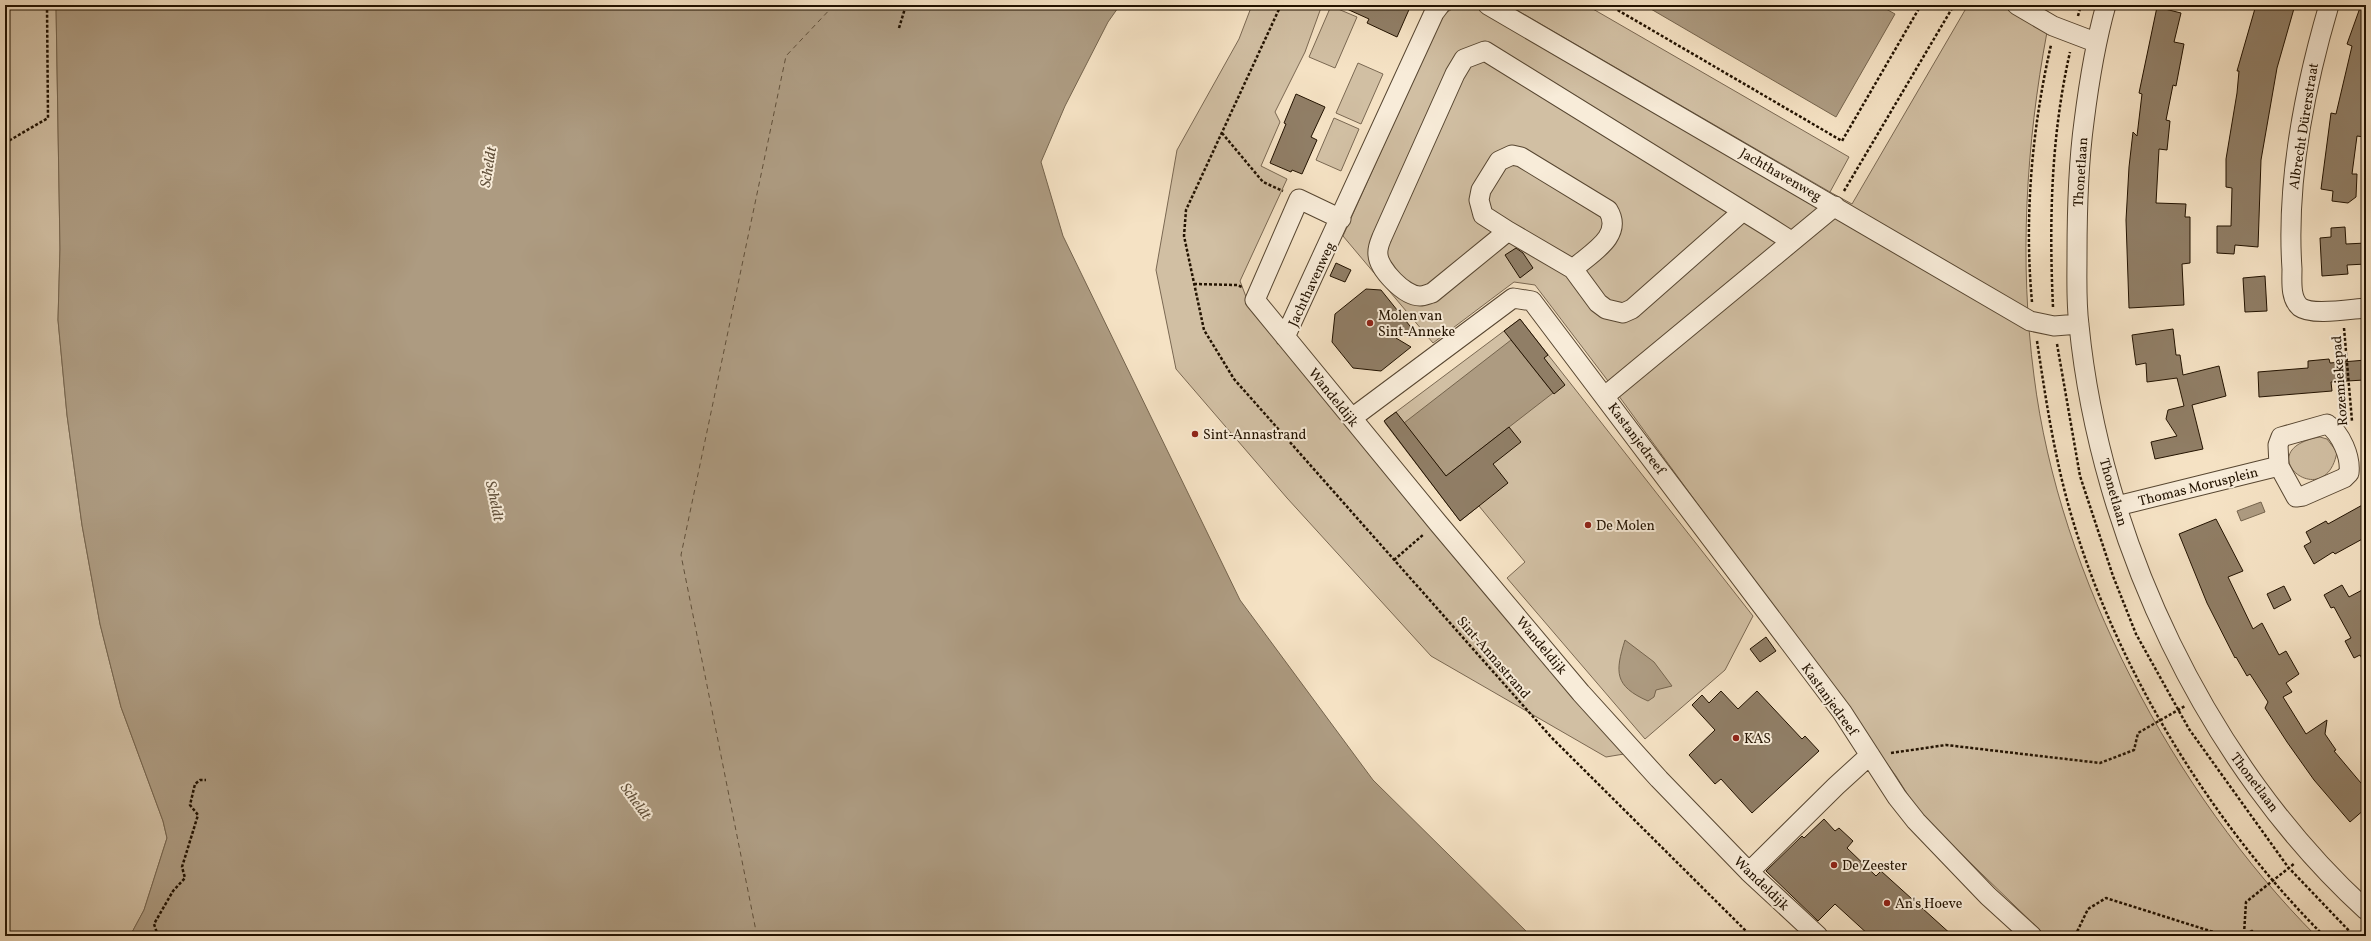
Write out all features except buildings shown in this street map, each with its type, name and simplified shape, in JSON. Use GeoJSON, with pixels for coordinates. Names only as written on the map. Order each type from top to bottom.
{"type":"FeatureCollection","features":[{"type":"Feature","properties":{"kind":"street","name":"Jachthavenweg"},"geometry":{"type":"LineString","coordinates":[[1257,294],[1255,300],[1286,337],[1434,13],[1440,5]]}},
{"type":"Feature","properties":{"kind":"street","name":"Jachthavenweg"},"geometry":{"type":"LineString","coordinates":[[1488,5],[2030,321],[2054,326],[2079,324]]}},
{"type":"Feature","properties":{"kind":"street"},"geometry":{"type":"LineString","coordinates":[[2017,5],[2053,26],[2095,42]]}},
{"type":"Feature","properties":{"kind":"street","name":"Thonetlaan"},"geometry":{"type":"LineString","coordinates":[[2106,5],[2095,42],[2078,169],[2079,324],[2094,421],[2117,506],[2133,557],[2159,620],[2201,699],[2232,751],[2310,853],[2366,910]]}},
{"type":"Feature","properties":{"kind":"street","name":"Albrecht Dürerstraat"},"geometry":{"type":"LineString","coordinates":[[2329,5],[2315,51],[2296,152],[2290,234],[2293,296],[2302,308],[2311,312],[2343,310]]}},
{"type":"Feature","properties":{"kind":"street"},"geometry":{"type":"LineString","coordinates":[[1508,231],[1432,293],[1420,296],[1409,293],[1398,286],[1380,263],[1378,255],[1382,237],[1455,74],[1464,59],[1485,51],[1791,241]]}},
{"type":"Feature","properties":{"kind":"street"},"geometry":{"type":"LineString","coordinates":[[1574,269],[1606,241],[1614,225],[1613,217],[1608,210],[1521,157],[1512,155],[1499,161],[1481,190],[1479,200],[1483,215],[1574,269],[1598,303],[1606,309],[1623,313],[1632,309],[1743,211]]}},
{"type":"Feature","properties":{"kind":"street"},"geometry":{"type":"LineString","coordinates":[[1257,294],[1299,199],[1341,219]]}},
{"type":"Feature","properties":{"kind":"street"},"geometry":{"type":"LineString","coordinates":[[1605,396],[1835,206]]}},
{"type":"Feature","properties":{"kind":"street","name":"Kastanjedreef"},"geometry":{"type":"LineString","coordinates":[[1352,418],[1513,298],[1532,301],[1842,712],[1897,797],[1916,821],[1988,896],[2032,936]]}},
{"type":"Feature","properties":{"kind":"street"},"geometry":{"type":"LineString","coordinates":[[2343,310],[2366,308]]}},
{"type":"Feature","properties":{"kind":"street","name":"Wandeldijk"},"geometry":{"type":"LineString","coordinates":[[1286,337],[1438,523],[1581,693],[1659,779],[1750,872],[1818,936]]}},
{"type":"Feature","properties":{"kind":"street","name":"Thomas Morusplein"},"geometry":{"type":"LineString","coordinates":[[2117,506],[2279,466]]}},
{"type":"Feature","properties":{"kind":"street"},"geometry":{"type":"LineString","coordinates":[[1750,872],[1836,786],[1870,756]]}},
{"type":"Feature","properties":{"kind":"path"},"geometry":{"type":"LineString","coordinates":[[5,98],[8,96],[6,5]]}},
{"type":"Feature","properties":{"kind":"path"},"geometry":{"type":"LineString","coordinates":[[5,144],[48,118],[47,5]]}},
{"type":"Feature","properties":{"kind":"path"},"geometry":{"type":"LineString","coordinates":[[899,28],[906,5]]}},
{"type":"Feature","properties":{"kind":"path","name":"Sint-Annastrand"},"geometry":{"type":"LineString","coordinates":[[1281,5],[1186,210],[1184,236],[1204,330],[1234,379],[1551,737],[1751,936]]}},
{"type":"Feature","properties":{"kind":"path"},"geometry":{"type":"LineString","coordinates":[[1609,5],[1842,141],[1921,5]]}},
{"type":"Feature","properties":{"kind":"path"},"geometry":{"type":"LineString","coordinates":[[1835,206],[1954,5]]}},
{"type":"Feature","properties":{"kind":"path"},"geometry":{"type":"LineString","coordinates":[[1222,133],[1263,182],[1299,199]]}},
{"type":"Feature","properties":{"kind":"path"},"geometry":{"type":"LineString","coordinates":[[1194,284],[1237,285],[1257,294]]}},
{"type":"Feature","properties":{"kind":"path","name":"Rozemiekepad"},"geometry":{"type":"LineString","coordinates":[[2343,310],[2352,428]]}},
{"type":"Feature","properties":{"kind":"path"},"geometry":{"type":"LineString","coordinates":[[1394,560],[1438,523]]}},
{"type":"Feature","properties":{"kind":"path"},"geometry":{"type":"LineString","coordinates":[[1870,756],[1946,745],[2100,763],[2134,750],[2138,733],[2201,699]]}},
{"type":"Feature","properties":{"kind":"path"},"geometry":{"type":"LineString","coordinates":[[155,936],[157,933],[154,924],[173,891],[184,878],[182,867],[198,815],[190,805],[195,784],[200,780],[206,780]]}},
{"type":"Feature","properties":{"kind":"path"},"geometry":{"type":"LineString","coordinates":[[2265,936],[2252,931],[2243,935],[2246,902],[2288,867],[2310,853]]}},
{"type":"Feature","properties":{"kind":"path"},"geometry":{"type":"LineString","coordinates":[[2076,936],[2088,908],[2106,898],[2226,936]]}},
{"type":"Feature","properties":{"kind":"shaded area"},"geometry":{"type":"Polygon","coordinates":[[[5,5],[56,5],[60,249],[58,320],[67,415],[82,525],[100,624],[121,707],[163,821],[167,838],[144,910],[130,936],[5,936],[5,5]]]}},
{"type":"Feature","properties":{"kind":"shaded area"},"geometry":{"type":"Polygon","coordinates":[[[1252,5],[1322,5],[1305,52],[1275,112],[1280,122],[1261,166],[1287,179],[1240,281],[1248,302],[1624,754],[1606,757],[1431,656],[1287,498],[1176,369],[1156,270],[1177,150],[1239,39],[1252,5]]]}},
{"type":"Feature","properties":{"kind":"shaded area"},"geometry":{"type":"Polygon","coordinates":[[[1508,5],[1586,5],[1849,157],[1830,192],[1508,5]]]}},
{"type":"Feature","properties":{"kind":"shaded area"},"geometry":{"type":"Polygon","coordinates":[[[1968,5],[2002,5],[2047,32],[2034,117],[2030,160],[2026,246],[2027,290],[2029,333],[2034,376],[2047,452],[2069,528],[2097,604],[2131,678],[2171,749],[2216,816],[2264,879],[2316,936],[2046,936],[1920,814],[1896,776],[1605,377],[1535,285],[1514,282],[1433,343],[1343,236],[1442,16],[1451,10],[1465,6],[1481,10],[1812,205],[1830,192],[1852,204],[1968,5]]]}},
{"type":"Feature","properties":{"kind":"shaded area"},"geometry":{"type":"Polygon","coordinates":[[[1331,6],[1357,17],[1335,68],[1309,57],[1331,6]]]}},
{"type":"Feature","properties":{"kind":"shaded area"},"geometry":{"type":"Polygon","coordinates":[[[1358,63],[1383,74],[1361,124],[1336,113],[1358,63]]]}},
{"type":"Feature","properties":{"kind":"shaded area"},"geometry":{"type":"Polygon","coordinates":[[[1334,118],[1359,129],[1341,171],[1316,160],[1334,118]]]}},
{"type":"Feature","properties":{"kind":"shaded area","name":"De Molen"},"geometry":{"type":"Polygon","coordinates":[[[1520,319],[1753,616],[1725,670],[1645,739],[1507,578],[1525,562],[1479,506],[1460,521],[1385,423],[1386,419],[1520,319]]]}},
{"type":"Feature","properties":{"kind":"shaded area"},"geometry":{"type":"Polygon","coordinates":[[[2320,437],[2327,439],[2337,452],[2330,470],[2319,478],[2307,479],[2296,473],[2290,464],[2290,454],[2299,444],[2320,437]]]}},
{"type":"Feature","properties":{"kind":"water","name":"Scheldt"},"geometry":{"type":"Polygon","coordinates":[[[56,5],[1120,5],[1108,22],[1065,106],[1041,162],[1063,236],[1240,600],[1373,780],[1531,936],[130,936],[144,910],[167,838],[163,821],[121,707],[100,624],[82,525],[67,415],[58,320],[60,249],[56,5]]]}},
{"type":"Feature","properties":{"kind":"water"},"geometry":{"type":"Polygon","coordinates":[[[1644,5],[1879,5],[1895,14],[1836,117],[1644,5]]]}},
{"type":"Feature","properties":{"kind":"water"},"geometry":{"type":"Polygon","coordinates":[[[1511,340],[1553,393],[1446,476],[1404,423],[1511,340]]]}},
{"type":"Feature","properties":{"kind":"water"},"geometry":{"type":"Polygon","coordinates":[[[2261,502],[2265,512],[2241,521],[2237,511],[2261,502]]]}},
{"type":"Feature","properties":{"kind":"water"},"geometry":{"type":"Polygon","coordinates":[[[1625,640],[1654,662],[1672,686],[1656,690],[1654,697],[1648,701],[1629,690],[1623,684],[1619,669],[1625,640]]]}},
{"type":"Feature","properties":{"kind":"ferry route"},"geometry":{"type":"LineString","coordinates":[[757,936],[681,555],[786,56],[834,5]]}},
{"type":"Feature","properties":{"kind":"place","name":"Molen van Sint-Anneke"},"geometry":{"type":"Point","coordinates":[1370,323]}},
{"type":"Feature","properties":{"kind":"place","name":"Sint-Annastrand"},"geometry":{"type":"Point","coordinates":[1195,434]}},
{"type":"Feature","properties":{"kind":"place","name":"De Molen"},"geometry":{"type":"Point","coordinates":[1588,525]}},
{"type":"Feature","properties":{"kind":"place","name":"KAS"},"geometry":{"type":"Point","coordinates":[1736,738]}},
{"type":"Feature","properties":{"kind":"place","name":"De Zeester"},"geometry":{"type":"Point","coordinates":[1834,865]}},
{"type":"Feature","properties":{"kind":"place","name":"An's Hoeve"},"geometry":{"type":"Point","coordinates":[1887,903]}}]}
